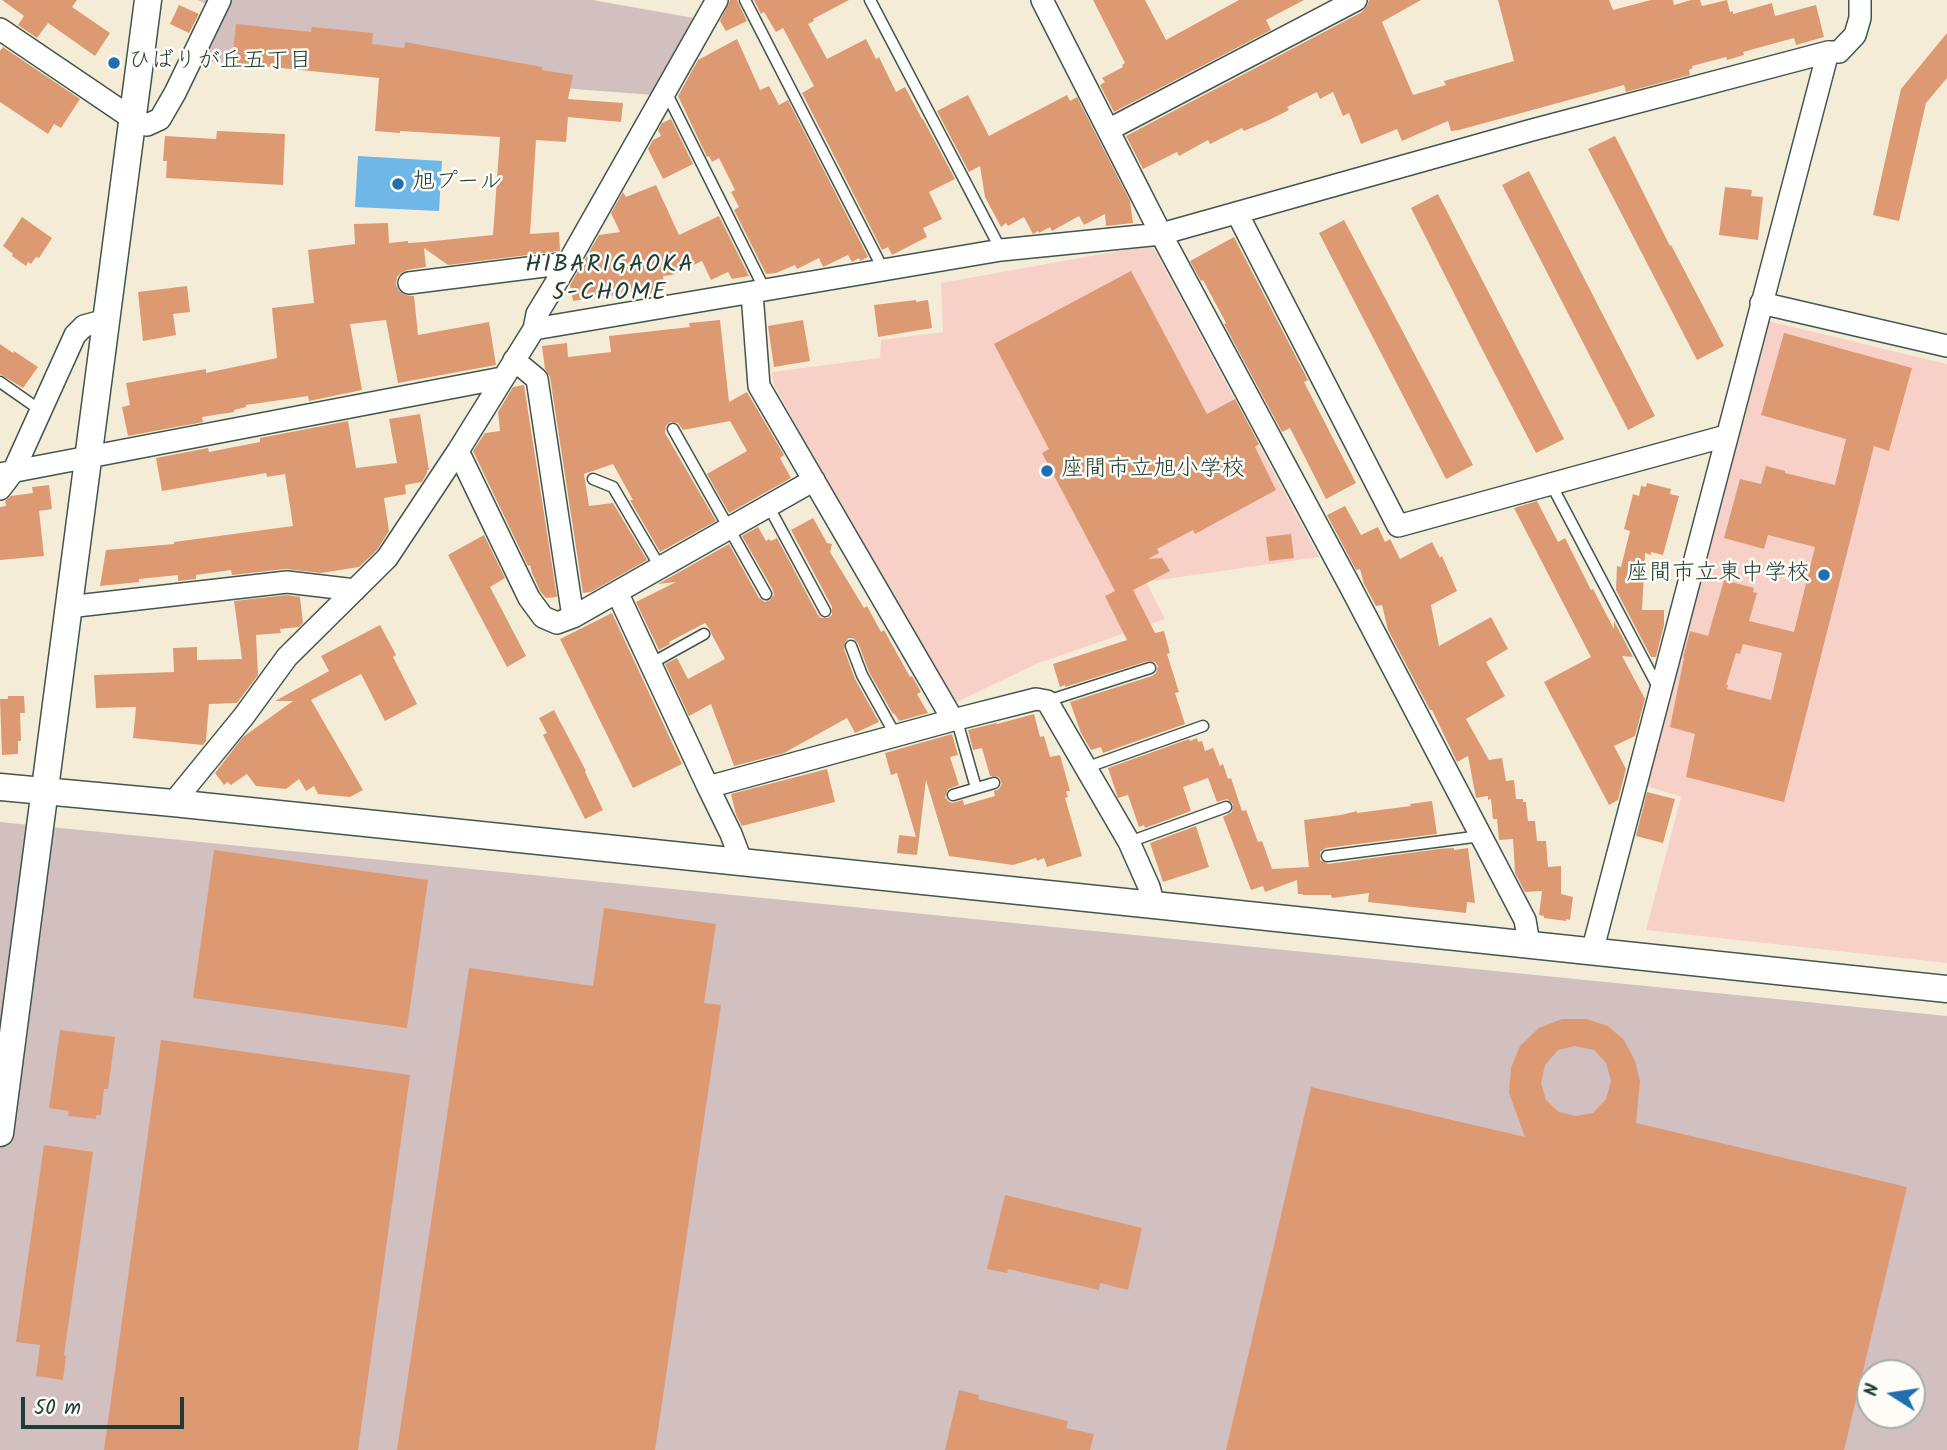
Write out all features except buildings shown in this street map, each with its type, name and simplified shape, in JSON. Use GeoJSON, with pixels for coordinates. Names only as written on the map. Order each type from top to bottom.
{"type":"FeatureCollection","features":[{"type":"Feature","properties":{"kind":"street"},"geometry":{"type":"LineString","coordinates":[[0,1133],[148,0]]}},
{"type":"Feature","properties":{"kind":"street"},"geometry":{"type":"LineString","coordinates":[[0,29],[133,119],[147,125],[160,119],[220,0]]}},
{"type":"Feature","properties":{"kind":"street"},"geometry":{"type":"LineString","coordinates":[[173,803],[244,716],[287,657],[387,558],[458,452],[534,329],[537,314],[717,0]]}},
{"type":"Feature","properties":{"kind":"street"},"geometry":{"type":"LineString","coordinates":[[1042,0],[1161,234],[1525,920],[1529,944]]}},
{"type":"Feature","properties":{"kind":"street"},"geometry":{"type":"LineString","coordinates":[[1108,130],[1356,0]]}},
{"type":"Feature","properties":{"kind":"street"},"geometry":{"type":"LineString","coordinates":[[534,329],[1001,250],[1161,234],[1546,127],[1828,52],[1839,52],[1855,35],[1860,18],[1860,0]]}},
{"type":"Feature","properties":{"kind":"street"},"geometry":{"type":"LineString","coordinates":[[1592,951],[1828,52]]}},
{"type":"Feature","properties":{"kind":"street"},"geometry":{"type":"LineString","coordinates":[[1237,213],[1398,526],[1726,436]]}},
{"type":"Feature","properties":{"kind":"street"},"geometry":{"type":"LineString","coordinates":[[409,283],[568,262]]}},
{"type":"Feature","properties":{"kind":"street"},"geometry":{"type":"LineString","coordinates":[[759,292],[759,386],[953,720]]}},
{"type":"Feature","properties":{"kind":"street"},"geometry":{"type":"LineString","coordinates":[[1761,303],[1947,346]]}},
{"type":"Feature","properties":{"kind":"street"},"geometry":{"type":"LineString","coordinates":[[3,476],[40,410],[75,335],[84,326],[106,320]]}},
{"type":"Feature","properties":{"kind":"street"},"geometry":{"type":"LineString","coordinates":[[3,476],[508,369],[537,379],[573,617]]}},
{"type":"Feature","properties":{"kind":"street"},"geometry":{"type":"LineString","coordinates":[[458,452],[529,598],[543,617],[557,623],[573,617],[814,480]]}},
{"type":"Feature","properties":{"kind":"street"},"geometry":{"type":"LineString","coordinates":[[68,607],[287,582],[355,590]]}},
{"type":"Feature","properties":{"kind":"street"},"geometry":{"type":"LineString","coordinates":[[617,592],[731,834],[741,863]]}},
{"type":"Feature","properties":{"kind":"street"},"geometry":{"type":"LineString","coordinates":[[708,787],[953,720],[1036,699],[1047,701],[1129,842],[1154,905]]}},
{"type":"Feature","properties":{"kind":"street"},"geometry":{"type":"LineString","coordinates":[[0,787],[1947,989]]}},
{"type":"Feature","properties":{"kind":"lane"},"geometry":{"type":"LineString","coordinates":[[745,0],[884,271]]}},
{"type":"Feature","properties":{"kind":"lane"},"geometry":{"type":"LineString","coordinates":[[870,0],[1001,250]]}},
{"type":"Feature","properties":{"kind":"lane"},"geometry":{"type":"LineString","coordinates":[[665,90],[759,292]]}},
{"type":"Feature","properties":{"kind":"lane"},"geometry":{"type":"LineString","coordinates":[[0,382],[40,410]]}},
{"type":"Feature","properties":{"kind":"lane"},"geometry":{"type":"LineString","coordinates":[[673,429],[766,594]]}},
{"type":"Feature","properties":{"kind":"lane"},"geometry":{"type":"LineString","coordinates":[[593,479],[614,487],[660,567]]}},
{"type":"Feature","properties":{"kind":"lane"},"geometry":{"type":"LineString","coordinates":[[1551,484],[1660,690]]}},
{"type":"Feature","properties":{"kind":"lane"},"geometry":{"type":"LineString","coordinates":[[769,507],[825,611]]}},
{"type":"Feature","properties":{"kind":"lane"},"geometry":{"type":"LineString","coordinates":[[650,664],[704,634]]}},
{"type":"Feature","properties":{"kind":"lane"},"geometry":{"type":"LineString","coordinates":[[851,646],[862,675],[896,736]]}},
{"type":"Feature","properties":{"kind":"lane"},"geometry":{"type":"LineString","coordinates":[[1047,701],[1150,668]]}},
{"type":"Feature","properties":{"kind":"lane"},"geometry":{"type":"LineString","coordinates":[[953,720],[959,728],[976,788]]}},
{"type":"Feature","properties":{"kind":"lane"},"geometry":{"type":"LineString","coordinates":[[1085,768],[1203,726]]}},
{"type":"Feature","properties":{"kind":"lane"},"geometry":{"type":"LineString","coordinates":[[953,795],[995,782]]}},
{"type":"Feature","properties":{"kind":"lane"},"geometry":{"type":"LineString","coordinates":[[1129,842],[1226,807]]}},
{"type":"Feature","properties":{"kind":"lane"},"geometry":{"type":"LineString","coordinates":[[1327,856],[1481,836]]}},
{"type":"Feature","properties":{"kind":"shaded area"},"geometry":{"type":"Polygon","coordinates":[[[198,0],[592,0],[694,18],[654,95],[202,61],[225,14],[198,0]]]}},
{"type":"Feature","properties":{"kind":"shaded area","name":"座間市立旭小学校"},"geometry":{"type":"Polygon","coordinates":[[[1152,245],[1319,557],[1146,582],[1165,619],[1036,664],[957,702],[946,698],[774,385],[772,372],[880,358],[881,340],[943,332],[941,283],[1152,245]]]}},
{"type":"Feature","properties":{"kind":"shaded area","name":"座間市立東中学校"},"geometry":{"type":"Polygon","coordinates":[[[1768,321],[1947,364],[1947,963],[1646,930],[1681,797],[1644,785],[1768,321]]]}},
{"type":"Feature","properties":{"kind":"shaded area"},"geometry":{"type":"Polygon","coordinates":[[[0,822],[1947,1016],[1947,1450],[0,1450],[0,822]]]}},
{"type":"Feature","properties":{"kind":"water","name":"旭プール"},"geometry":{"type":"Polygon","coordinates":[[[358,156],[442,161],[439,211],[355,207],[358,156]]]}},
{"type":"Feature","properties":{"kind":"place","name":"ひばりが丘五丁目"},"geometry":{"type":"Point","coordinates":[114,63]}},
{"type":"Feature","properties":{"kind":"place","name":"旭プール"},"geometry":{"type":"Point","coordinates":[398,184]}},
{"type":"Feature","properties":{"kind":"place","name":"座間市立旭小学校"},"geometry":{"type":"Point","coordinates":[1047,471]}},
{"type":"Feature","properties":{"kind":"place","name":"座間市立東中学校"},"geometry":{"type":"Point","coordinates":[1824,575]}},
{"type":"Feature","properties":{"kind":"district","name":"HIBARIGAOKA 5-CHOME"},"geometry":{"type":"Point","coordinates":[610,281]}}]}
